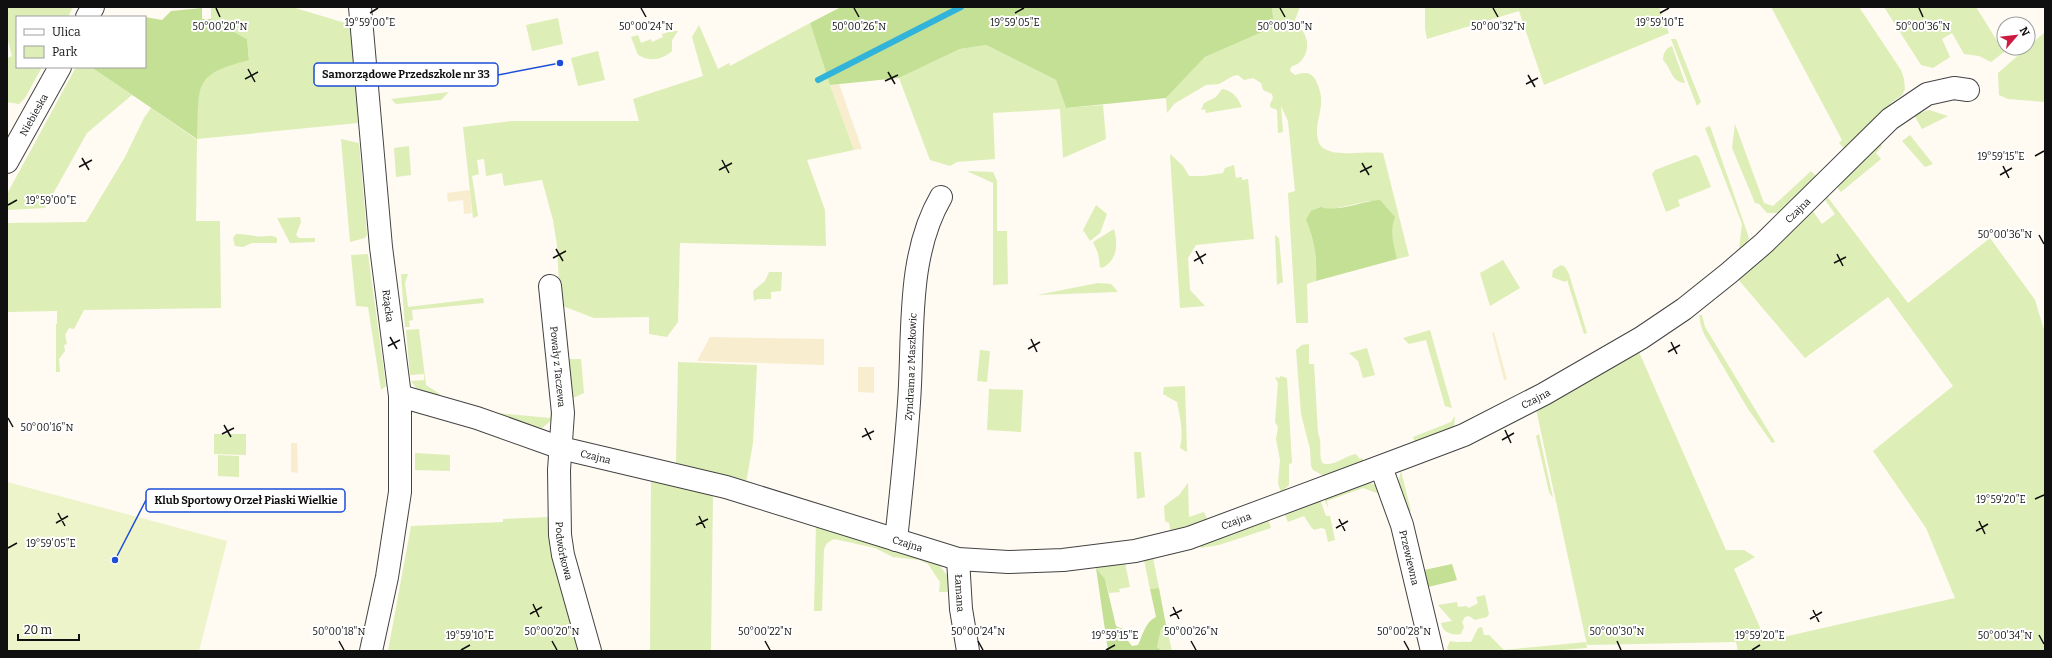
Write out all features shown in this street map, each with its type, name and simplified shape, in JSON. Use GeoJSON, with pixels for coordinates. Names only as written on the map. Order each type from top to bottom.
{"type":"FeatureCollection","features":[{"type":"Feature","properties":{"kind":"street"},"geometry":{"type":"LineString","coordinates":[[88,16],[93,7]]}},
{"type":"Feature","properties":{"kind":"street","name":"Rżącka"},"geometry":{"type":"LineString","coordinates":[[360,7],[381,247],[400,396],[400,492],[387,577],[371,651]]}},
{"type":"Feature","properties":{"kind":"street","name":"Niebieska"},"geometry":{"type":"LineString","coordinates":[[7,162],[59,68]]}},
{"type":"Feature","properties":{"kind":"street","name":"Czajna"},"geometry":{"type":"LineString","coordinates":[[400,396],[477,418],[561,448],[726,487],[958,558],[1008,562],[1063,560],[1106,556],[1156,547],[1190,538],[1381,467],[1464,435],[1501,417],[1641,338],[1684,309],[1754,252],[1890,119],[1927,94],[1954,88],[1968,90]]}},
{"type":"Feature","properties":{"kind":"street","name":"Zyndrama z Maszkowic"},"geometry":{"type":"LineString","coordinates":[[896,540],[909,401],[913,298],[926,230],[941,197]]}},
{"type":"Feature","properties":{"kind":"street","name":"Powały z Taczewa"},"geometry":{"type":"LineString","coordinates":[[550,286],[563,413],[561,448]]}},
{"type":"Feature","properties":{"kind":"street","name":"Podwórkowa"},"geometry":{"type":"LineString","coordinates":[[561,448],[560,535],[563,555],[590,651]]}},
{"type":"Feature","properties":{"kind":"street","name":"Przewiewna"},"geometry":{"type":"LineString","coordinates":[[1381,467],[1402,525],[1432,651]]}},
{"type":"Feature","properties":{"kind":"street","name":"Łamana"},"geometry":{"type":"LineString","coordinates":[[958,558],[961,609],[968,651]]}},
{"type":"Feature","properties":{"kind":"shaded area"},"geometry":{"type":"Polygon","coordinates":[[[839,84],[862,149],[854,150],[830,85],[839,84]]]}},
{"type":"Feature","properties":{"kind":"shaded area"},"geometry":{"type":"Polygon","coordinates":[[[470,190],[472,213],[464,214],[463,200],[448,202],[447,193],[470,190]]]}},
{"type":"Feature","properties":{"kind":"shaded area"},"geometry":{"type":"Polygon","coordinates":[[[1494,332],[1507,379],[1504,380],[1492,333],[1494,332]]]}},
{"type":"Feature","properties":{"kind":"shaded area"},"geometry":{"type":"Polygon","coordinates":[[[710,337],[824,339],[824,365],[697,361],[710,337]]]}},
{"type":"Feature","properties":{"kind":"shaded area"},"geometry":{"type":"Polygon","coordinates":[[[858,367],[874,367],[874,393],[858,392],[858,367]]]}},
{"type":"Feature","properties":{"kind":"shaded area"},"geometry":{"type":"Polygon","coordinates":[[[291,443],[297,443],[298,473],[291,472],[291,443]]]}},
{"type":"Feature","properties":{"kind":"green space"},"geometry":{"type":"Polygon","coordinates":[[[7,7],[73,7],[68,16],[16,16],[16,68],[41,68],[25,98],[19,104],[7,102],[7,58],[12,56],[7,37],[7,7]]]}},
{"type":"Feature","properties":{"kind":"green space"},"geometry":{"type":"Polygon","coordinates":[[[211,7],[292,7],[352,25],[358,123],[197,139],[196,221],[220,221],[221,308],[84,310],[74,329],[69,328],[65,335],[67,344],[64,345],[65,351],[59,359],[60,372],[56,372],[57,311],[7,312],[7,223],[86,222],[125,157],[144,118],[151,108],[196,139],[199,94],[202,85],[208,77],[217,71],[249,59],[247,39],[211,19],[211,7]]]}},
{"type":"Feature","properties":{"kind":"green space"},"geometry":{"type":"Polygon","coordinates":[[[841,7],[1272,7],[1274,27],[1205,57],[1166,98],[1066,108],[1056,80],[986,45],[960,49],[899,78],[830,85],[810,23],[841,7]]]}},
{"type":"Feature","properties":{"kind":"green space"},"geometry":{"type":"Polygon","coordinates":[[[1272,7],[1300,7],[1295,20],[1296,25],[1306,37],[1307,48],[1304,58],[1299,63],[1291,67],[1290,71],[1295,75],[1308,73],[1313,76],[1317,83],[1320,91],[1321,106],[1317,133],[1321,146],[1325,149],[1338,153],[1383,153],[1409,256],[1397,259],[1392,237],[1390,214],[1386,207],[1369,201],[1328,210],[1306,220],[1315,250],[1316,265],[1316,281],[1307,284],[1308,323],[1296,323],[1288,193],[1295,191],[1288,121],[1281,106],[1283,132],[1278,133],[1277,110],[1270,107],[1273,98],[1272,94],[1263,90],[1261,83],[1253,78],[1244,80],[1238,75],[1233,76],[1219,84],[1206,85],[1174,104],[1167,113],[1166,98],[1205,57],[1274,27],[1272,7]]]}},
{"type":"Feature","properties":{"kind":"green space"},"geometry":{"type":"Polygon","coordinates":[[[1425,7],[1659,7],[1669,33],[1544,85],[1519,11],[1427,39],[1425,29],[1425,7]]]}},
{"type":"Feature","properties":{"kind":"green space"},"geometry":{"type":"Polygon","coordinates":[[[1771,7],[1859,7],[1901,70],[1905,89],[1902,95],[1892,102],[1844,148],[1839,143],[1842,140],[1771,7]]]}},
{"type":"Feature","properties":{"kind":"green space"},"geometry":{"type":"Polygon","coordinates":[[[1884,7],[1976,7],[1996,39],[1996,56],[1999,56],[1991,62],[1979,56],[1964,54],[1952,33],[1942,39],[1950,57],[1933,68],[1921,65],[1884,7]]]}},
{"type":"Feature","properties":{"kind":"green space"},"geometry":{"type":"Polygon","coordinates":[[[202,8],[202,19],[211,19],[247,39],[249,60],[230,65],[217,71],[208,77],[202,85],[199,94],[197,139],[92,68],[146,68],[146,17],[162,20],[171,11],[202,8]]]}},
{"type":"Feature","properties":{"kind":"green space"},"geometry":{"type":"Polygon","coordinates":[[[558,18],[563,44],[532,51],[526,25],[558,18]]]}},
{"type":"Feature","properties":{"kind":"green space"},"geometry":{"type":"Polygon","coordinates":[[[810,23],[830,85],[854,150],[807,160],[825,210],[826,246],[680,243],[678,322],[667,337],[649,334],[649,317],[594,318],[560,305],[557,245],[553,220],[542,180],[504,186],[502,173],[486,176],[484,159],[477,160],[479,174],[472,176],[478,216],[473,218],[463,127],[513,121],[639,121],[633,99],[703,76],[692,37],[699,25],[718,69],[729,63],[730,66],[810,23]]]}},
{"type":"Feature","properties":{"kind":"green space"},"geometry":{"type":"Polygon","coordinates":[[[678,31],[672,40],[672,51],[668,54],[656,59],[647,59],[638,55],[631,37],[638,35],[641,43],[651,39],[652,42],[663,37],[662,34],[678,31]]]}},
{"type":"Feature","properties":{"kind":"green space"},"geometry":{"type":"Polygon","coordinates":[[[2045,32],[2045,102],[2008,99],[1999,95],[1998,73],[2017,56],[2036,56],[2036,40],[2045,32]]]}},
{"type":"Feature","properties":{"kind":"green space"},"geometry":{"type":"Polygon","coordinates":[[[1671,39],[1676,39],[1701,102],[1697,106],[1671,39]]]}},
{"type":"Feature","properties":{"kind":"green space"},"geometry":{"type":"Polygon","coordinates":[[[986,45],[1056,80],[1066,108],[1103,105],[1106,139],[1063,158],[1060,109],[993,113],[995,159],[957,162],[950,166],[930,160],[899,78],[960,49],[986,45]]]}},
{"type":"Feature","properties":{"kind":"green space"},"geometry":{"type":"Polygon","coordinates":[[[1672,46],[1685,83],[1674,78],[1663,60],[1665,51],[1672,46]]]}},
{"type":"Feature","properties":{"kind":"green space"},"geometry":{"type":"Polygon","coordinates":[[[598,51],[605,80],[578,86],[571,58],[598,51]]]}},
{"type":"Feature","properties":{"kind":"green space"},"geometry":{"type":"Polygon","coordinates":[[[75,68],[92,68],[132,95],[87,133],[45,208],[7,210],[7,194],[75,68]]]}},
{"type":"Feature","properties":{"kind":"green space"},"geometry":{"type":"Polygon","coordinates":[[[1222,89],[1229,91],[1234,95],[1242,107],[1206,113],[1205,109],[1201,110],[1204,103],[1216,97],[1222,89]]]}},
{"type":"Feature","properties":{"kind":"green space"},"geometry":{"type":"Polygon","coordinates":[[[449,92],[441,100],[396,104],[391,99],[449,92]]]}},
{"type":"Feature","properties":{"kind":"green space"},"geometry":{"type":"Polygon","coordinates":[[[1929,110],[1948,116],[1922,129],[1914,115],[1929,110]]]}},
{"type":"Feature","properties":{"kind":"green space"},"geometry":{"type":"Polygon","coordinates":[[[1735,124],[1764,203],[1773,206],[1811,171],[1817,177],[1780,213],[1767,213],[1759,204],[1755,203],[1732,148],[1735,124]]]}},
{"type":"Feature","properties":{"kind":"green space"},"geometry":{"type":"Polygon","coordinates":[[[1710,126],[1749,238],[1745,246],[1718,269],[1718,267],[1739,249],[1742,224],[1705,128],[1710,126]]]}},
{"type":"Feature","properties":{"kind":"green space"},"geometry":{"type":"Polygon","coordinates":[[[1910,135],[1933,164],[1925,167],[1902,141],[1910,135]]]}},
{"type":"Feature","properties":{"kind":"green space"},"geometry":{"type":"Polygon","coordinates":[[[341,139],[359,143],[367,235],[365,238],[350,242],[341,139]]]}},
{"type":"Feature","properties":{"kind":"green space"},"geometry":{"type":"Polygon","coordinates":[[[1880,144],[1882,146],[1876,153],[1881,159],[1841,192],[1836,186],[1880,144]]]}},
{"type":"Feature","properties":{"kind":"green space"},"geometry":{"type":"Polygon","coordinates":[[[409,146],[411,175],[396,177],[394,148],[409,146]]]}},
{"type":"Feature","properties":{"kind":"green space"},"geometry":{"type":"Polygon","coordinates":[[[1170,154],[1183,166],[1189,176],[1204,176],[1223,173],[1225,168],[1234,165],[1236,178],[1242,177],[1242,180],[1248,179],[1254,239],[1196,245],[1188,258],[1190,290],[1205,306],[1180,308],[1170,154]]]}},
{"type":"Feature","properties":{"kind":"green space"},"geometry":{"type":"Polygon","coordinates":[[[1695,155],[1699,157],[1711,187],[1678,200],[1680,206],[1666,212],[1652,174],[1655,170],[1695,155]]]}},
{"type":"Feature","properties":{"kind":"green space"},"geometry":{"type":"Polygon","coordinates":[[[967,171],[993,172],[997,181],[997,231],[1007,231],[1008,284],[993,285],[993,183],[967,171]]]}},
{"type":"Feature","properties":{"kind":"green space"},"geometry":{"type":"Polygon","coordinates":[[[1826,195],[1908,303],[1990,238],[2035,300],[2045,333],[2045,651],[1738,651],[1736,642],[1587,645],[1536,409],[1639,352],[1726,550],[1744,550],[1755,557],[1734,569],[1766,641],[1955,598],[1926,528],[1873,451],[1953,386],[1888,297],[1805,358],[1737,278],[1812,210],[1822,224],[1835,214],[1824,198],[1826,195]]]}},
{"type":"Feature","properties":{"kind":"green space"},"geometry":{"type":"Polygon","coordinates":[[[1380,200],[1395,217],[1392,233],[1397,259],[1316,281],[1315,250],[1312,235],[1306,220],[1311,211],[1321,207],[1333,209],[1380,200]]]}},
{"type":"Feature","properties":{"kind":"green space"},"geometry":{"type":"Polygon","coordinates":[[[1096,205],[1107,214],[1100,233],[1090,241],[1083,230],[1096,205]]]}},
{"type":"Feature","properties":{"kind":"green space"},"geometry":{"type":"Polygon","coordinates":[[[300,217],[301,222],[296,235],[299,238],[315,238],[315,242],[290,243],[277,218],[300,217]]]}},
{"type":"Feature","properties":{"kind":"green space"},"geometry":{"type":"Polygon","coordinates":[[[1114,229],[1116,251],[1111,261],[1102,268],[1100,267],[1098,253],[1093,242],[1114,229]]]}},
{"type":"Feature","properties":{"kind":"green space"},"geometry":{"type":"Polygon","coordinates":[[[236,234],[272,236],[277,238],[277,243],[252,243],[243,247],[235,246],[233,238],[236,234]]]}},
{"type":"Feature","properties":{"kind":"green space"},"geometry":{"type":"Polygon","coordinates":[[[1275,235],[1279,238],[1283,282],[1277,285],[1275,235]]]}},
{"type":"Feature","properties":{"kind":"green space"},"geometry":{"type":"Polygon","coordinates":[[[368,254],[386,386],[381,390],[368,307],[356,306],[351,255],[368,254]]]}},
{"type":"Feature","properties":{"kind":"green space"},"geometry":{"type":"Polygon","coordinates":[[[1503,260],[1520,288],[1490,306],[1480,273],[1503,260]]]}},
{"type":"Feature","properties":{"kind":"green space"},"geometry":{"type":"Polygon","coordinates":[[[1561,265],[1565,267],[1569,274],[1587,333],[1584,334],[1567,280],[1565,282],[1552,277],[1553,270],[1561,265]]]}},
{"type":"Feature","properties":{"kind":"green space"},"geometry":{"type":"Polygon","coordinates":[[[769,272],[782,272],[781,291],[771,292],[771,299],[758,299],[754,301],[753,291],[765,281],[769,272]]]}},
{"type":"Feature","properties":{"kind":"green space"},"geometry":{"type":"Polygon","coordinates":[[[401,274],[408,274],[405,283],[408,307],[483,298],[484,303],[412,310],[413,320],[409,321],[410,327],[405,327],[401,274]]]}},
{"type":"Feature","properties":{"kind":"green space"},"geometry":{"type":"Polygon","coordinates":[[[1098,283],[1111,284],[1118,292],[1037,295],[1098,283]]]}},
{"type":"Feature","properties":{"kind":"green space"},"geometry":{"type":"Polygon","coordinates":[[[1699,315],[1702,315],[1705,327],[1775,442],[1772,443],[1748,409],[1704,334],[1699,315]]]}},
{"type":"Feature","properties":{"kind":"green space"},"geometry":{"type":"Polygon","coordinates":[[[419,329],[426,385],[440,394],[437,396],[417,389],[411,381],[424,380],[424,374],[410,375],[406,330],[419,329]]]}},
{"type":"Feature","properties":{"kind":"green space"},"geometry":{"type":"Polygon","coordinates":[[[1430,330],[1452,408],[1445,406],[1426,340],[1409,344],[1403,338],[1430,330]]]}},
{"type":"Feature","properties":{"kind":"green space"},"geometry":{"type":"Polygon","coordinates":[[[1309,344],[1309,364],[1314,364],[1318,433],[1322,463],[1335,463],[1356,454],[1360,459],[1362,458],[1364,462],[1324,476],[1313,470],[1311,466],[1310,449],[1301,414],[1296,350],[1302,345],[1309,344]]]}},
{"type":"Feature","properties":{"kind":"green space"},"geometry":{"type":"Polygon","coordinates":[[[1367,348],[1375,375],[1363,378],[1358,361],[1349,353],[1367,348]]]}},
{"type":"Feature","properties":{"kind":"green space"},"geometry":{"type":"Polygon","coordinates":[[[980,350],[990,351],[987,382],[977,381],[980,350]]]}},
{"type":"Feature","properties":{"kind":"green space"},"geometry":{"type":"Polygon","coordinates":[[[568,359],[581,359],[584,393],[571,399],[568,359]]]}},
{"type":"Feature","properties":{"kind":"green space"},"geometry":{"type":"Polygon","coordinates":[[[678,362],[757,365],[753,443],[746,483],[676,463],[678,362]]]}},
{"type":"Feature","properties":{"kind":"green space"},"geometry":{"type":"Polygon","coordinates":[[[1280,376],[1287,378],[1292,463],[1289,464],[1289,485],[1281,493],[1278,483],[1280,460],[1276,439],[1278,427],[1275,422],[1278,383],[1275,377],[1280,378],[1280,376]]]}},
{"type":"Feature","properties":{"kind":"green space"},"geometry":{"type":"Polygon","coordinates":[[[1185,386],[1187,452],[1180,448],[1182,430],[1177,402],[1163,394],[1164,387],[1185,386]]]}},
{"type":"Feature","properties":{"kind":"green space"},"geometry":{"type":"Polygon","coordinates":[[[989,389],[1023,390],[1021,432],[987,430],[989,389]]]}},
{"type":"Feature","properties":{"kind":"green space"},"geometry":{"type":"Polygon","coordinates":[[[553,395],[553,419],[542,428],[488,412],[550,418],[553,395]]]}},
{"type":"Feature","properties":{"kind":"green space"},"geometry":{"type":"Polygon","coordinates":[[[1455,416],[1454,428],[1415,443],[1413,437],[1451,422],[1455,416]]]}},
{"type":"Feature","properties":{"kind":"green space"},"geometry":{"type":"Polygon","coordinates":[[[214,434],[246,434],[246,455],[214,454],[214,434]]]}},
{"type":"Feature","properties":{"kind":"green space"},"geometry":{"type":"Polygon","coordinates":[[[1539,434],[1553,498],[1549,492],[1536,436],[1539,434]]]}},
{"type":"Feature","properties":{"kind":"green space"},"geometry":{"type":"Polygon","coordinates":[[[1134,452],[1141,452],[1145,497],[1137,499],[1134,452]]]}},
{"type":"Feature","properties":{"kind":"green space"},"geometry":{"type":"Polygon","coordinates":[[[415,453],[450,455],[450,471],[415,470],[415,453]]]}},
{"type":"Feature","properties":{"kind":"green space"},"geometry":{"type":"Polygon","coordinates":[[[218,455],[239,456],[239,477],[218,476],[218,455]]]}},
{"type":"Feature","properties":{"kind":"green space"},"geometry":{"type":"Polygon","coordinates":[[[1401,471],[1411,511],[1408,512],[1398,482],[1401,471]]]}},
{"type":"Feature","properties":{"kind":"green space"},"geometry":{"type":"Polygon","coordinates":[[[651,478],[713,494],[711,651],[650,651],[651,478]]]}},
{"type":"Feature","properties":{"kind":"green space"},"geometry":{"type":"Polygon","coordinates":[[[7,482],[227,541],[199,651],[7,651],[7,482]]]}},
{"type":"Feature","properties":{"kind":"green space"},"geometry":{"type":"Polygon","coordinates":[[[1366,482],[1376,485],[1382,495],[1363,488],[1327,501],[1328,508],[1324,498],[1366,482]]]}},
{"type":"Feature","properties":{"kind":"green space"},"geometry":{"type":"Polygon","coordinates":[[[1188,483],[1189,517],[1204,512],[1208,521],[1171,533],[1169,523],[1165,521],[1164,506],[1179,495],[1188,483]]]}},
{"type":"Feature","properties":{"kind":"green space"},"geometry":{"type":"Polygon","coordinates":[[[1320,499],[1326,516],[1330,516],[1335,540],[1328,542],[1325,529],[1321,528],[1314,530],[1304,516],[1288,522],[1284,513],[1320,499]]]}},
{"type":"Feature","properties":{"kind":"green space"},"geometry":{"type":"Polygon","coordinates":[[[549,517],[582,651],[388,651],[411,526],[503,522],[503,519],[549,517]]]}},
{"type":"Feature","properties":{"kind":"green space"},"geometry":{"type":"Polygon","coordinates":[[[1268,519],[1271,528],[1219,545],[1201,548],[1200,544],[1268,519]]]}},
{"type":"Feature","properties":{"kind":"green space"},"geometry":{"type":"Polygon","coordinates":[[[816,525],[937,562],[949,578],[950,592],[939,592],[940,582],[928,564],[919,560],[893,557],[875,548],[834,539],[827,543],[824,549],[822,611],[814,611],[816,525]]]}},
{"type":"Feature","properties":{"kind":"green space"},"geometry":{"type":"Polygon","coordinates":[[[1153,558],[1159,588],[1150,589],[1144,560],[1153,558]]]}},
{"type":"Feature","properties":{"kind":"green space"},"geometry":{"type":"Polygon","coordinates":[[[1125,563],[1130,587],[1119,589],[1120,592],[1109,593],[1105,579],[1096,568],[1125,563]]]}},
{"type":"Feature","properties":{"kind":"green space"},"geometry":{"type":"Polygon","coordinates":[[[1452,564],[1457,580],[1428,587],[1424,570],[1452,564]]]}},
{"type":"Feature","properties":{"kind":"green space"},"geometry":{"type":"Polygon","coordinates":[[[1096,568],[1105,579],[1116,626],[1127,631],[1128,641],[1132,646],[1138,645],[1147,625],[1156,617],[1150,589],[1159,588],[1166,625],[1161,629],[1157,647],[1162,651],[1108,651],[1096,568]]]}},
{"type":"Feature","properties":{"kind":"green space"},"geometry":{"type":"Polygon","coordinates":[[[1485,595],[1489,614],[1487,617],[1475,620],[1469,616],[1465,617],[1462,622],[1464,627],[1461,634],[1451,634],[1444,629],[1441,623],[1452,621],[1438,605],[1457,602],[1458,607],[1466,606],[1469,608],[1478,603],[1476,597],[1485,595]]]}},
{"type":"Feature","properties":{"kind":"green space"},"geometry":{"type":"Polygon","coordinates":[[[1166,625],[1172,651],[1162,651],[1157,647],[1161,629],[1166,625]]]}},
{"type":"Feature","properties":{"kind":"green space"},"geometry":{"type":"Polygon","coordinates":[[[1482,627],[1484,635],[1489,635],[1504,650],[1586,642],[1587,648],[1549,651],[1449,651],[1447,648],[1450,641],[1471,642],[1478,628],[1482,627]]]}},
{"type":"Feature","properties":{"kind":"waterway"},"geometry":{"type":"LineString","coordinates":[[818,80],[961,7]]}},
{"type":"Feature","properties":{"kind":"place","name":"Samorządowe Przedszkole nr 33"},"geometry":{"type":"Point","coordinates":[560,63]}},
{"type":"Feature","properties":{"kind":"place","name":"Klub Sportowy Orzeł Piaski Wielkie"},"geometry":{"type":"Point","coordinates":[115,560]}}]}
